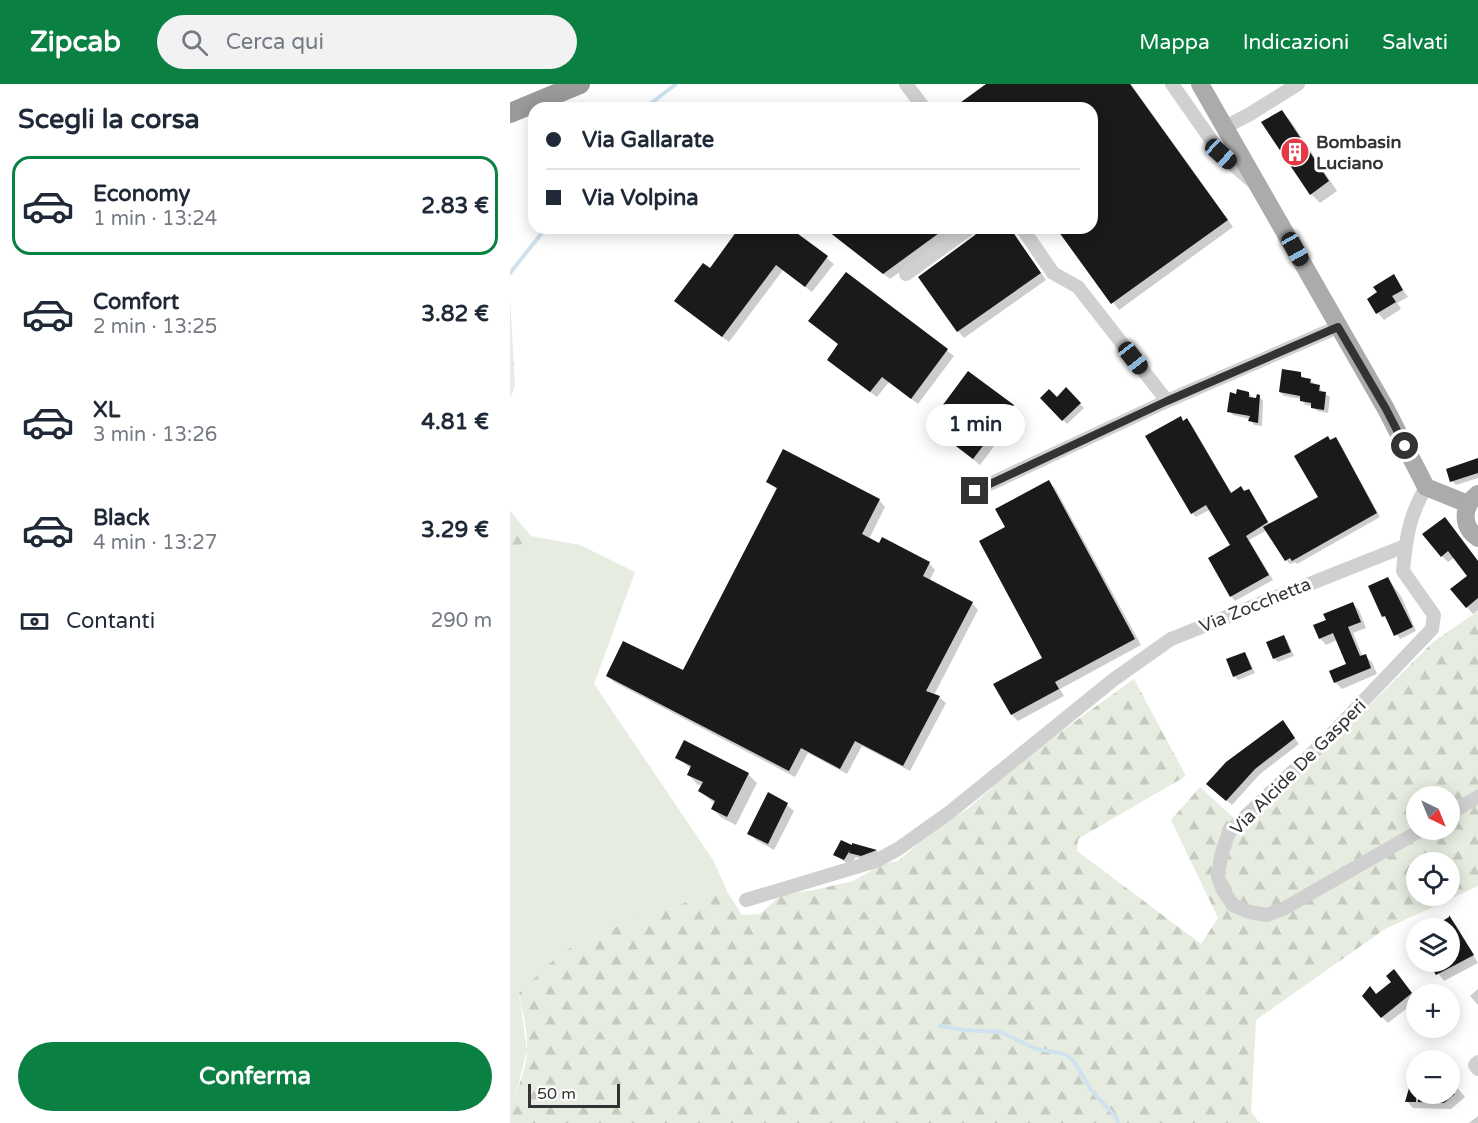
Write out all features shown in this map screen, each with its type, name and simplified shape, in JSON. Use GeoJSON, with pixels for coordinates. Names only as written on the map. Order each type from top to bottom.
{"type":"FeatureCollection","features":[{"type":"Feature","properties":{"kind":"highway"},"geometry":{"type":"LineString","coordinates":[[537,102],[580,84]]}},
{"type":"Feature","properties":{"kind":"highway"},"geometry":{"type":"LineString","coordinates":[[510,113],[528,106]]}},
{"type":"Feature","properties":{"kind":"main road"},"geometry":{"type":"LineString","coordinates":[[1200,84],[1386,409],[1426,487],[1473,499],[1466,520],[1468,528],[1478,538]]}},
{"type":"Feature","properties":{"kind":"street"},"geometry":{"type":"LineString","coordinates":[[906,84],[920,102]]}},
{"type":"Feature","properties":{"kind":"street"},"geometry":{"type":"LineString","coordinates":[[1172,84],[1221,154],[1262,190]]}},
{"type":"Feature","properties":{"kind":"street"},"geometry":{"type":"LineString","coordinates":[[1225,126],[1250,114],[1298,84]]}},
{"type":"Feature","properties":{"kind":"street"},"geometry":{"type":"LineString","coordinates":[[906,274],[962,234]]}},
{"type":"Feature","properties":{"kind":"street"},"geometry":{"type":"LineString","coordinates":[[1026,234],[1053,273],[1078,287],[1167,401]]}},
{"type":"Feature","properties":{"kind":"street"},"geometry":{"type":"LineString","coordinates":[[975,491],[1167,401],[1338,327]]}},
{"type":"Feature","properties":{"kind":"street","name":"Via Alcide De Gasperi"},"geometry":{"type":"LineString","coordinates":[[1406,839],[1285,908],[1267,915],[1249,912],[1233,905],[1218,877],[1221,856],[1229,832],[1326,740],[1432,629],[1434,615],[1403,571],[1405,546],[1413,510],[1426,487]]}},
{"type":"Feature","properties":{"kind":"street","name":"Via Zocchetta"},"geometry":{"type":"LineString","coordinates":[[746,900],[876,861],[898,849],[950,812],[1113,680],[1171,639],[1405,546]]}},
{"type":"Feature","properties":{"kind":"street"},"geometry":{"type":"LineString","coordinates":[[1460,808],[1478,797]]}},
{"type":"Feature","properties":{"kind":"street"},"geometry":{"type":"LineString","coordinates":[[1478,1062],[1475,1065],[1478,1069]]}},
{"type":"Feature","properties":{"kind":"green space"},"geometry":{"type":"Polygon","coordinates":[[[510,297],[515,386],[510,398],[510,297]]]}},
{"type":"Feature","properties":{"kind":"green space"},"geometry":{"type":"Polygon","coordinates":[[[510,511],[531,536],[510,555],[510,511]]]}},
{"type":"Feature","properties":{"kind":"green space"},"geometry":{"type":"Polygon","coordinates":[[[531,536],[580,545],[635,572],[594,684],[713,860],[728,893],[696,899],[607,930],[519,993],[527,1050],[510,1117],[510,555],[531,536]]]}},
{"type":"Feature","properties":{"kind":"green space"},"geometry":{"type":"Polygon","coordinates":[[[1478,611],[1478,886],[1460,894],[1460,852],[1406,852],[1406,906],[1435,906],[1385,929],[1256,1020],[1251,1112],[1260,1123],[510,1123],[527,1050],[526,1028],[519,993],[562,952],[607,930],[696,899],[728,893],[742,915],[760,914],[781,895],[853,881],[883,864],[898,861],[934,831],[969,808],[1027,756],[1134,679],[1186,776],[1078,839],[1077,851],[1201,944],[1218,918],[1171,820],[1200,787],[1246,829],[1433,642],[1478,611]]]}},
{"type":"Feature","properties":{"kind":"building"},"geometry":{"type":"Polygon","coordinates":[[[986,84],[1130,84],[1228,220],[1111,304],[1060,234],[1098,234],[1098,102],[961,102],[986,84]]]}},
{"type":"Feature","properties":{"kind":"building","name":"Bombasin Luciano"},"geometry":{"type":"Polygon","coordinates":[[[1282,110],[1329,181],[1310,195],[1261,122],[1282,110]]]}},
{"type":"Feature","properties":{"kind":"building"},"geometry":{"type":"Polygon","coordinates":[[[735,234],[798,234],[828,256],[805,287],[776,265],[722,337],[674,301],[703,263],[710,268],[735,234]]]}},
{"type":"Feature","properties":{"kind":"building"},"geometry":{"type":"Polygon","coordinates":[[[832,234],[938,234],[883,274],[832,234]]]}},
{"type":"Feature","properties":{"kind":"building"},"geometry":{"type":"Polygon","coordinates":[[[1014,234],[1041,273],[957,332],[918,277],[975,235],[1014,234]]]}},
{"type":"Feature","properties":{"kind":"building"},"geometry":{"type":"Polygon","coordinates":[[[846,272],[948,349],[911,399],[882,377],[870,392],[827,360],[838,344],[808,321],[846,272]]]}},
{"type":"Feature","properties":{"kind":"building"},"geometry":{"type":"Polygon","coordinates":[[[1394,274],[1403,290],[1392,296],[1396,302],[1376,314],[1367,299],[1377,292],[1373,287],[1394,274]]]}},
{"type":"Feature","properties":{"kind":"building"},"geometry":{"type":"Polygon","coordinates":[[[1282,369],[1301,372],[1301,377],[1311,379],[1310,383],[1320,385],[1319,391],[1326,392],[1324,410],[1311,408],[1311,403],[1300,401],[1300,396],[1279,392],[1282,369]]]}},
{"type":"Feature","properties":{"kind":"building"},"geometry":{"type":"Polygon","coordinates":[[[968,371],[1014,405],[973,459],[928,425],[968,371]]]}},
{"type":"Feature","properties":{"kind":"building"},"geometry":{"type":"Polygon","coordinates":[[[1066,387],[1081,403],[1062,421],[1040,398],[1049,389],[1057,397],[1066,387]]]}},
{"type":"Feature","properties":{"kind":"building"},"geometry":{"type":"Polygon","coordinates":[[[1237,389],[1249,392],[1249,397],[1256,398],[1257,394],[1260,395],[1258,423],[1248,421],[1250,416],[1227,412],[1230,392],[1236,394],[1237,389]]]}},
{"type":"Feature","properties":{"kind":"building"},"geometry":{"type":"Polygon","coordinates":[[[1181,416],[1183,421],[1187,418],[1231,493],[1241,486],[1244,491],[1249,489],[1268,522],[1246,536],[1269,575],[1230,597],[1208,558],[1230,545],[1206,505],[1191,514],[1145,436],[1181,416]]]}},
{"type":"Feature","properties":{"kind":"building"},"geometry":{"type":"Polygon","coordinates":[[[1328,436],[1330,440],[1336,437],[1377,513],[1292,561],[1290,558],[1285,561],[1263,527],[1318,497],[1294,456],[1328,436]]]}},
{"type":"Feature","properties":{"kind":"building"},"geometry":{"type":"Polygon","coordinates":[[[783,449],[880,499],[862,534],[879,543],[882,537],[930,562],[923,576],[973,602],[926,691],[940,696],[903,766],[855,741],[840,769],[801,748],[789,771],[606,676],[623,641],[683,670],[777,488],[766,482],[783,449]]]}},
{"type":"Feature","properties":{"kind":"building"},"geometry":{"type":"Polygon","coordinates":[[[1478,458],[1478,473],[1450,482],[1446,469],[1478,458]]]}},
{"type":"Feature","properties":{"kind":"building"},"geometry":{"type":"Polygon","coordinates":[[[1049,480],[1135,639],[1055,682],[1059,689],[1011,715],[993,684],[1042,658],[979,541],[1005,527],[995,509],[1049,480]]]}},
{"type":"Feature","properties":{"kind":"building"},"geometry":{"type":"Polygon","coordinates":[[[1445,517],[1478,561],[1478,598],[1466,608],[1450,589],[1467,576],[1448,551],[1441,557],[1422,534],[1445,517]]]}},
{"type":"Feature","properties":{"kind":"building"},"geometry":{"type":"Polygon","coordinates":[[[1388,577],[1413,627],[1394,636],[1385,616],[1382,617],[1368,586],[1388,577]]]}},
{"type":"Feature","properties":{"kind":"building"},"geometry":{"type":"Polygon","coordinates":[[[1353,602],[1361,622],[1348,627],[1360,656],[1366,654],[1371,668],[1334,683],[1329,671],[1346,664],[1333,633],[1319,639],[1313,625],[1326,620],[1323,614],[1353,602]]]}},
{"type":"Feature","properties":{"kind":"building"},"geometry":{"type":"Polygon","coordinates":[[[1284,635],[1291,652],[1273,659],[1266,642],[1284,635]]]}},
{"type":"Feature","properties":{"kind":"building"},"geometry":{"type":"Polygon","coordinates":[[[1245,652],[1252,669],[1233,677],[1226,659],[1245,652]]]}},
{"type":"Feature","properties":{"kind":"building"},"geometry":{"type":"Polygon","coordinates":[[[1283,720],[1295,738],[1255,769],[1226,801],[1206,784],[1226,762],[1283,720]]]}},
{"type":"Feature","properties":{"kind":"building"},"geometry":{"type":"Polygon","coordinates":[[[684,740],[749,773],[727,817],[711,809],[715,801],[698,791],[703,782],[687,775],[691,766],[675,758],[684,740]]]}},
{"type":"Feature","properties":{"kind":"building"},"geometry":{"type":"Polygon","coordinates":[[[768,792],[788,803],[768,844],[747,834],[768,792]]]}},
{"type":"Feature","properties":{"kind":"building"},"geometry":{"type":"Polygon","coordinates":[[[841,840],[852,845],[852,843],[877,850],[861,856],[849,853],[850,850],[844,860],[833,855],[841,840]]]}},
{"type":"Feature","properties":{"kind":"building"},"geometry":{"type":"Polygon","coordinates":[[[1460,933],[1474,955],[1460,962],[1460,933]]]}},
{"type":"Feature","properties":{"kind":"building"},"geometry":{"type":"Polygon","coordinates":[[[1394,969],[1406,985],[1406,998],[1381,1018],[1362,996],[1370,986],[1376,994],[1391,982],[1386,976],[1394,969]]]}},
{"type":"Feature","properties":{"kind":"waterway"},"geometry":{"type":"LineString","coordinates":[[653,102],[676,84]]}},
{"type":"Feature","properties":{"kind":"waterway"},"geometry":{"type":"LineString","coordinates":[[510,273],[541,234]]}},
{"type":"Feature","properties":{"kind":"waterway"},"geometry":{"type":"LineString","coordinates":[[940,1026],[1001,1032],[1036,1049],[1065,1054],[1073,1060],[1091,1090],[1116,1117],[1118,1123]]}},
{"type":"Feature","properties":{"kind":"place","name":"Bombasin Luciano"},"geometry":{"type":"Point","coordinates":[1295,152]}},
{"type":"Feature","properties":{"kind":"route"},"geometry":{"type":"LineString","coordinates":[[975,491],[1167,401],[1338,327],[1405,446]]}}]}
